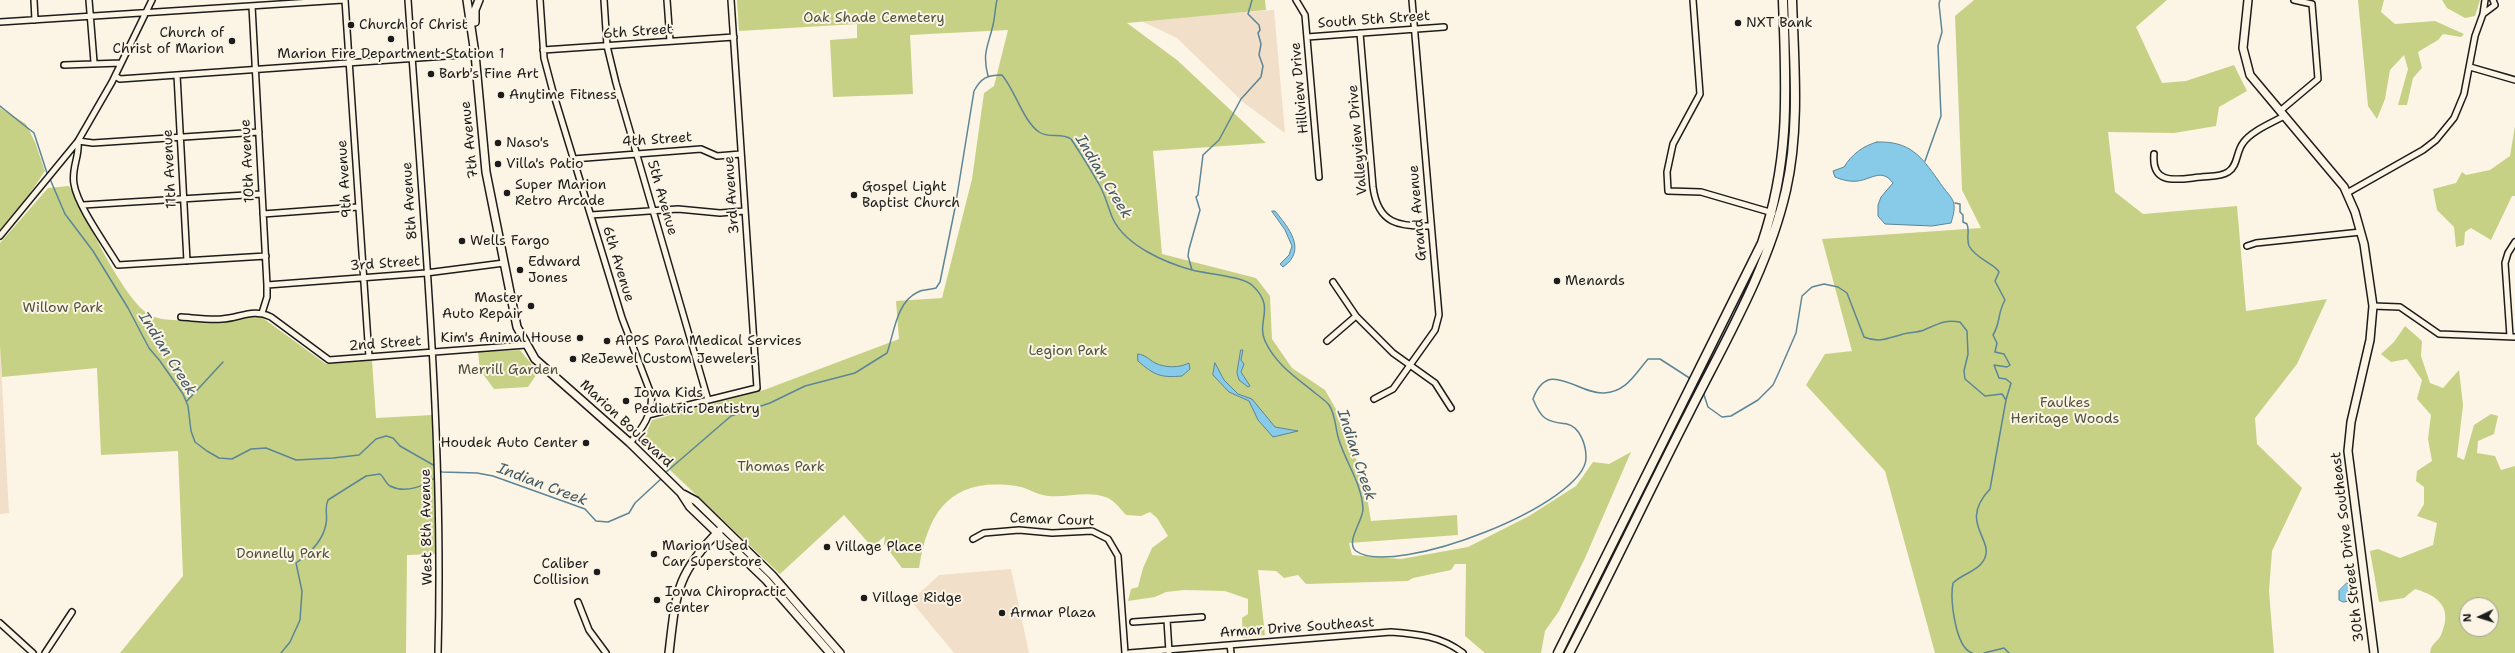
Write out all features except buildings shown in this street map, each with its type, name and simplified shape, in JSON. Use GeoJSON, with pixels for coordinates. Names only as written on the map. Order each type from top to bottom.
{"type":"FeatureCollection","features":[{"type":"Feature","properties":{"kind":"highway"},"geometry":{"type":"LineString","coordinates":[[1558,653],[1716,340],[1776,214],[1778,185],[1786,126],[1783,0]]}},
{"type":"Feature","properties":{"kind":"highway"},"geometry":{"type":"LineString","coordinates":[[1569,653],[1724,344],[1765,258],[1791,160],[1795,126],[1792,0]]}},
{"type":"Feature","properties":{"kind":"main road"},"geometry":{"type":"LineString","coordinates":[[467,0],[473,20]]}},
{"type":"Feature","properties":{"kind":"main road"},"geometry":{"type":"LineString","coordinates":[[473,20],[479,0]]}},
{"type":"Feature","properties":{"kind":"main road"},"geometry":{"type":"LineString","coordinates":[[473,20],[483,0]]}},
{"type":"Feature","properties":{"kind":"main road","name":"30th Street Drive Southeast"},"geometry":{"type":"LineString","coordinates":[[2248,0],[2243,41],[2245,60],[2254,80],[2332,170],[2347,193],[2361,232],[2370,276],[2373,306],[2370,340],[2350,422],[2348,451],[2374,653]]}},
{"type":"Feature","properties":{"kind":"main road","name":"7th Avenue"},"geometry":{"type":"LineString","coordinates":[[473,20],[482,147],[517,327],[526,346],[535,359],[552,375]]}},
{"type":"Feature","properties":{"kind":"main road","name":"Marion Boulevard"},"geometry":{"type":"LineString","coordinates":[[552,375],[630,443],[681,493],[690,507],[721,529],[772,575],[840,653]]}},
{"type":"Feature","properties":{"kind":"main road"},"geometry":{"type":"LineString","coordinates":[[669,653],[676,595],[683,575],[694,557],[721,529]]}},
{"type":"Feature","properties":{"kind":"main road","name":"Marion Boulevard"},"geometry":{"type":"LineString","coordinates":[[721,529],[830,653]]}},
{"type":"Feature","properties":{"kind":"street"},"geometry":{"type":"LineString","coordinates":[[34,0],[36,20]]}},
{"type":"Feature","properties":{"kind":"street"},"geometry":{"type":"LineString","coordinates":[[89,0],[94,62]]}},
{"type":"Feature","properties":{"kind":"street"},"geometry":{"type":"LineString","coordinates":[[0,236],[78,141],[115,76],[152,0]]}},
{"type":"Feature","properties":{"kind":"street"},"geometry":{"type":"LineString","coordinates":[[0,22],[344,0]]}},
{"type":"Feature","properties":{"kind":"street","name":"9th Avenue"},"geometry":{"type":"LineString","coordinates":[[344,0],[369,357]]}},
{"type":"Feature","properties":{"kind":"street","name":"8th Avenue"},"geometry":{"type":"LineString","coordinates":[[408,0],[436,401]]}},
{"type":"Feature","properties":{"kind":"street","name":"6th Avenue"},"geometry":{"type":"LineString","coordinates":[[540,0],[543,50],[573,159],[622,318],[651,394],[652,405],[648,415]]}},
{"type":"Feature","properties":{"kind":"street","name":"5th Avenue"},"geometry":{"type":"LineString","coordinates":[[604,0],[607,46],[636,154],[708,400]]}},
{"type":"Feature","properties":{"kind":"street"},"geometry":{"type":"LineString","coordinates":[[667,0],[670,41]]}},
{"type":"Feature","properties":{"kind":"street","name":"3rd Avenue"},"geometry":{"type":"LineString","coordinates":[[708,400],[757,388],[731,0]]}},
{"type":"Feature","properties":{"kind":"street","name":"Hillview Drive"},"geometry":{"type":"LineString","coordinates":[[1296,0],[1305,15],[1319,177]]}},
{"type":"Feature","properties":{"kind":"street","name":"Grand Avenue"},"geometry":{"type":"LineString","coordinates":[[1374,399],[1393,389],[1438,323],[1412,0]]}},
{"type":"Feature","properties":{"kind":"street"},"geometry":{"type":"LineString","coordinates":[[1693,0],[1700,94],[1673,144],[1667,172],[1668,191],[1701,192],[1776,214]]}},
{"type":"Feature","properties":{"kind":"street"},"geometry":{"type":"LineString","coordinates":[[2154,154],[2155,169],[2158,174],[2169,179],[2227,173],[2234,166],[2242,143],[2282,114],[2318,79],[2312,4],[2294,0]]}},
{"type":"Feature","properties":{"kind":"street"},"geometry":{"type":"LineString","coordinates":[[2347,193],[2418,153],[2436,140],[2457,111],[2464,94],[2475,36],[2483,14],[2485,0]]}},
{"type":"Feature","properties":{"kind":"street"},"geometry":{"type":"LineString","coordinates":[[2483,14],[2495,5],[2493,0]]}},
{"type":"Feature","properties":{"kind":"street","name":"10th Avenue"},"geometry":{"type":"LineString","coordinates":[[252,6],[267,285],[267,298],[262,313]]}},
{"type":"Feature","properties":{"kind":"street","name":"South 5th Street"},"geometry":{"type":"LineString","coordinates":[[1307,37],[1444,26]]}},
{"type":"Feature","properties":{"kind":"street","name":"Valleyview Drive"},"geometry":{"type":"LineString","coordinates":[[1360,33],[1376,202],[1383,215],[1401,225],[1431,226]]}},
{"type":"Feature","properties":{"kind":"street","name":"6th Street"},"geometry":{"type":"LineString","coordinates":[[543,50],[734,37]]}},
{"type":"Feature","properties":{"kind":"street"},"geometry":{"type":"LineString","coordinates":[[115,76],[120,79],[475,54]]}},
{"type":"Feature","properties":{"kind":"street"},"geometry":{"type":"LineString","coordinates":[[64,64],[94,62],[121,63]]}},
{"type":"Feature","properties":{"kind":"street"},"geometry":{"type":"LineString","coordinates":[[2470,67],[2515,80]]}},
{"type":"Feature","properties":{"kind":"street","name":"11th Avenue"},"geometry":{"type":"LineString","coordinates":[[177,75],[187,261]]}},
{"type":"Feature","properties":{"kind":"street"},"geometry":{"type":"LineString","coordinates":[[78,141],[93,143],[259,132]]}},
{"type":"Feature","properties":{"kind":"street"},"geometry":{"type":"LineString","coordinates":[[78,141],[79,150],[74,166],[74,184],[83,205],[118,265],[266,256]]}},
{"type":"Feature","properties":{"kind":"street","name":"4th Street"},"geometry":{"type":"LineString","coordinates":[[573,159],[701,149],[716,156],[741,154]]}},
{"type":"Feature","properties":{"kind":"street"},"geometry":{"type":"LineString","coordinates":[[83,205],[262,194]]}},
{"type":"Feature","properties":{"kind":"street"},"geometry":{"type":"LineString","coordinates":[[263,214],[358,206]]}},
{"type":"Feature","properties":{"kind":"street"},"geometry":{"type":"LineString","coordinates":[[590,215],[678,209],[720,213],[745,211]]}},
{"type":"Feature","properties":{"kind":"street"},"geometry":{"type":"LineString","coordinates":[[2247,246],[2256,243],[2361,232]]}},
{"type":"Feature","properties":{"kind":"street"},"geometry":{"type":"LineString","coordinates":[[2373,306],[2400,307],[2439,334],[2512,336],[2505,263],[2508,253],[2515,242]]}},
{"type":"Feature","properties":{"kind":"street","name":"3rd Street"},"geometry":{"type":"LineString","coordinates":[[267,285],[426,273],[504,263]]}},
{"type":"Feature","properties":{"kind":"street"},"geometry":{"type":"LineString","coordinates":[[1333,282],[1356,316],[1393,353],[1435,383],[1451,408]]}},
{"type":"Feature","properties":{"kind":"street"},"geometry":{"type":"LineString","coordinates":[[181,317],[221,319],[247,313],[262,313]]}},
{"type":"Feature","properties":{"kind":"street","name":"2nd Street"},"geometry":{"type":"LineString","coordinates":[[262,313],[271,317],[325,359],[526,346]]}},
{"type":"Feature","properties":{"kind":"street"},"geometry":{"type":"LineString","coordinates":[[1327,341],[1356,316]]}},
{"type":"Feature","properties":{"kind":"street"},"geometry":{"type":"LineString","coordinates":[[630,443],[648,415],[708,400]]}},
{"type":"Feature","properties":{"kind":"street","name":"West 8th Avenue"},"geometry":{"type":"LineString","coordinates":[[436,401],[441,557],[438,653]]}},
{"type":"Feature","properties":{"kind":"street","name":"Cemar Court"},"geometry":{"type":"LineString","coordinates":[[973,539],[984,533],[1019,530],[1052,533],[1092,531],[1108,539],[1118,556],[1125,653]]}},
{"type":"Feature","properties":{"kind":"street"},"geometry":{"type":"LineString","coordinates":[[578,602],[589,630],[606,653]]}},
{"type":"Feature","properties":{"kind":"street"},"geometry":{"type":"LineString","coordinates":[[45,653],[72,612]]}},
{"type":"Feature","properties":{"kind":"street"},"geometry":{"type":"LineString","coordinates":[[1133,622],[1202,617]]}},
{"type":"Feature","properties":{"kind":"street"},"geometry":{"type":"LineString","coordinates":[[1167,620],[1169,651]]}},
{"type":"Feature","properties":{"kind":"street"},"geometry":{"type":"LineString","coordinates":[[0,623],[33,653]]}},
{"type":"Feature","properties":{"kind":"street","name":"Armar Drive Southeast"},"geometry":{"type":"LineString","coordinates":[[1129,653],[1169,651],[1391,632],[1419,634],[1442,640],[1462,653]]}},
{"type":"Feature","properties":{"kind":"street"},"geometry":{"type":"LineString","coordinates":[[1230,645],[1231,653]]}},
{"type":"Feature","properties":{"kind":"shaded area"},"geometry":{"type":"Polygon","coordinates":[[[1274,10],[1285,133],[1244,103],[1177,38],[1139,20],[1274,10]]]}},
{"type":"Feature","properties":{"kind":"shaded area"},"geometry":{"type":"Polygon","coordinates":[[[0,346],[9,513],[0,514],[0,346]]]}},
{"type":"Feature","properties":{"kind":"shaded area"},"geometry":{"type":"Polygon","coordinates":[[[1011,569],[1029,653],[954,653],[911,601],[939,575],[1011,569]]]}},
{"type":"Feature","properties":{"kind":"green space","name":"Legion Park"},"geometry":{"type":"Polygon","coordinates":[[[737,0],[1265,0],[1266,10],[1127,23],[1177,60],[1266,143],[1153,151],[1162,254],[1256,278],[1270,296],[1272,339],[1292,368],[1325,390],[1337,411],[1343,433],[1363,473],[1371,521],[1457,515],[1458,535],[1349,543],[1352,555],[1401,559],[1468,547],[1529,516],[1576,486],[1593,462],[1609,464],[1631,452],[1585,558],[1559,611],[1545,631],[1541,653],[1485,653],[1465,636],[1466,564],[1455,564],[1451,570],[1413,578],[1408,581],[1306,584],[1298,575],[1284,578],[1276,571],[1258,570],[1265,635],[1243,638],[1242,618],[1248,614],[1248,599],[1225,591],[1184,590],[1166,592],[1155,597],[1128,601],[1131,589],[1138,587],[1143,568],[1152,548],[1168,536],[1157,518],[1150,512],[1141,516],[1126,515],[1113,501],[1101,496],[1086,494],[1048,496],[1016,486],[994,485],[975,487],[960,493],[947,502],[937,514],[929,529],[923,547],[919,568],[902,568],[884,544],[885,536],[872,547],[844,515],[780,574],[654,455],[643,440],[652,420],[764,390],[899,339],[896,301],[942,298],[972,179],[984,93],[994,86],[1008,30],[910,35],[913,94],[833,97],[830,40],[857,38],[857,24],[739,31],[737,0]]]}},
{"type":"Feature","properties":{"kind":"green space","name":"Faulkes Heritage Woods"},"geometry":{"type":"Polygon","coordinates":[[[1974,0],[2167,0],[2136,27],[2162,83],[2186,81],[2234,65],[2247,91],[2219,107],[2216,126],[2174,133],[2108,132],[2115,192],[2143,214],[2237,206],[2246,311],[2327,299],[2297,364],[2255,418],[2257,444],[2302,488],[2272,551],[2269,591],[2274,653],[1935,653],[1885,471],[1806,385],[1825,354],[1852,351],[1822,239],[1981,228],[1962,190],[1955,16],[1974,0]]]}},
{"type":"Feature","properties":{"kind":"green space"},"geometry":{"type":"Polygon","coordinates":[[[2358,0],[2384,0],[2381,12],[2395,24],[2435,21],[2464,34],[2461,37],[2443,34],[2438,40],[2418,52],[2422,68],[2413,78],[2407,105],[2398,105],[2408,69],[2404,55],[2390,70],[2385,99],[2377,119],[2368,106],[2358,0]]]}},
{"type":"Feature","properties":{"kind":"green space"},"geometry":{"type":"Polygon","coordinates":[[[2442,0],[2480,0],[2475,16],[2465,18],[2447,8],[2442,0]]]}},
{"type":"Feature","properties":{"kind":"green space"},"geometry":{"type":"Polygon","coordinates":[[[0,108],[26,124],[35,142],[45,171],[19,210],[0,230],[0,108]]]}},
{"type":"Feature","properties":{"kind":"green space"},"geometry":{"type":"Polygon","coordinates":[[[2515,126],[2515,196],[2512,196],[2491,240],[2471,228],[2465,232],[2464,245],[2456,247],[2454,227],[2437,210],[2433,189],[2456,183],[2462,172],[2466,175],[2490,170],[2510,156],[2515,126]]]}},
{"type":"Feature","properties":{"kind":"green space","name":"Donnelly Park"},"geometry":{"type":"Polygon","coordinates":[[[69,186],[117,276],[140,307],[150,315],[173,320],[203,320],[260,316],[326,364],[372,360],[376,418],[432,415],[436,554],[407,555],[406,653],[120,653],[183,576],[178,451],[101,455],[97,368],[2,377],[0,346],[0,243],[48,188],[69,186]]]}},
{"type":"Feature","properties":{"kind":"green space"},"geometry":{"type":"Polygon","coordinates":[[[2405,326],[2422,341],[2421,356],[2430,383],[2443,388],[2459,370],[2463,405],[2457,457],[2464,460],[2474,425],[2491,414],[2498,416],[2494,434],[2478,441],[2477,453],[2495,456],[2501,470],[2515,466],[2515,653],[2430,653],[2433,645],[2441,635],[2444,626],[2445,617],[2442,604],[2431,595],[2415,589],[2404,598],[2379,602],[2370,551],[2378,549],[2400,558],[2433,545],[2437,523],[2417,516],[2424,504],[2424,487],[2416,481],[2417,471],[2432,461],[2428,439],[2431,415],[2417,399],[2422,380],[2407,359],[2391,362],[2381,354],[2394,342],[2405,326]]]}},
{"type":"Feature","properties":{"kind":"green space","name":"Merrill Garden"},"geometry":{"type":"Polygon","coordinates":[[[520,350],[538,372],[528,387],[494,389],[480,370],[478,352],[520,350]]]}},
{"type":"Feature","properties":{"kind":"water"},"geometry":{"type":"Polygon","coordinates":[[[1877,142],[1898,144],[1906,147],[1920,157],[1932,171],[1954,204],[1951,223],[1932,226],[1885,224],[1878,216],[1878,205],[1881,197],[1893,183],[1889,179],[1881,175],[1858,181],[1843,180],[1835,177],[1833,171],[1844,167],[1854,154],[1877,142]]]}},
{"type":"Feature","properties":{"kind":"water"},"geometry":{"type":"Polygon","coordinates":[[[1272,211],[1275,211],[1290,231],[1295,246],[1294,253],[1290,260],[1283,267],[1280,264],[1289,255],[1292,246],[1285,230],[1272,211]]]}},
{"type":"Feature","properties":{"kind":"water"},"geometry":{"type":"Polygon","coordinates":[[[1241,350],[1243,350],[1241,360],[1244,364],[1241,372],[1250,386],[1248,387],[1239,380],[1237,373],[1241,350]]]}},
{"type":"Feature","properties":{"kind":"water"},"geometry":{"type":"Polygon","coordinates":[[[1138,354],[1145,356],[1155,363],[1168,367],[1177,367],[1189,363],[1190,369],[1182,376],[1163,376],[1149,370],[1138,361],[1138,354]]]}},
{"type":"Feature","properties":{"kind":"water"},"geometry":{"type":"Polygon","coordinates":[[[1215,363],[1224,380],[1238,394],[1252,399],[1275,427],[1298,431],[1273,437],[1258,420],[1249,401],[1229,392],[1213,375],[1215,363]]]}},
{"type":"Feature","properties":{"kind":"water"},"geometry":{"type":"Polygon","coordinates":[[[2347,583],[2351,589],[2350,601],[2343,602],[2339,600],[2339,591],[2347,583]]]}},
{"type":"Feature","properties":{"kind":"waterway"},"geometry":{"type":"LineString","coordinates":[[988,76],[986,68],[986,55],[994,22],[997,0]]}},
{"type":"Feature","properties":{"kind":"waterway"},"geometry":{"type":"LineString","coordinates":[[1192,270],[1188,256],[1200,210],[1196,197],[1198,195],[1203,155],[1219,140],[1241,99],[1261,77],[1263,66],[1259,55],[1261,44],[1258,33],[1260,30],[1259,25],[1248,14],[1252,0]]}},
{"type":"Feature","properties":{"kind":"waterway"},"geometry":{"type":"LineString","coordinates":[[1925,161],[1941,116],[1938,46],[1942,32],[1939,4],[1940,0]]}},
{"type":"Feature","properties":{"kind":"waterway","name":"Indian Creek"},"geometry":{"type":"LineString","coordinates":[[665,473],[731,416],[770,403],[805,386],[855,373],[887,353],[897,319],[905,303],[920,291],[936,288],[940,282],[955,208],[974,91],[982,80],[997,75],[1002,75],[1007,81],[1028,121],[1033,127],[1043,134],[1063,136],[1071,139],[1100,186],[1113,219],[1119,229],[1127,237],[1137,245],[1159,258],[1192,270],[1241,280],[1253,286],[1260,294],[1265,308],[1263,334],[1270,350],[1287,370],[1326,402],[1333,413],[1339,440],[1357,482],[1362,500],[1362,514],[1352,542],[1356,551],[1377,557],[1408,555],[1446,546],[1486,532],[1524,514],[1556,495],[1578,475],[1586,457],[1585,447],[1581,437],[1572,426],[1548,420],[1539,412],[1533,399],[1539,387],[1547,381],[1555,379],[1594,392],[1612,392],[1624,386],[1648,359],[1660,359],[1691,379]]}},
{"type":"Feature","properties":{"kind":"waterway","name":"Indian Creek"},"geometry":{"type":"LineString","coordinates":[[0,106],[34,133],[48,176]]}},
{"type":"Feature","properties":{"kind":"waterway","name":"Indian Creek"},"geometry":{"type":"LineString","coordinates":[[50,179],[65,214],[93,251],[128,308],[149,348],[183,394],[188,406],[191,431],[195,442],[207,451],[219,458],[232,459],[251,449],[266,448],[296,460],[333,458],[359,455],[376,439],[386,436],[393,438],[400,446],[435,466]]}},
{"type":"Feature","properties":{"kind":"waterway"},"geometry":{"type":"LineString","coordinates":[[1955,203],[1960,204],[1960,212],[1963,215],[1963,222],[1967,224],[1969,246],[1972,251],[1994,266],[1999,272],[1995,281],[2005,300],[1993,335],[1997,343],[1995,352],[2004,354],[2010,365],[2007,367],[1994,365],[1999,378],[2006,379],[2011,383],[2006,400]]}},
{"type":"Feature","properties":{"kind":"waterway","name":"Indian Creek"},"geometry":{"type":"LineString","coordinates":[[1703,392],[1708,407],[1722,417],[1731,416],[1758,400],[1773,385],[1796,333],[1802,296],[1812,287],[1824,284],[1838,287],[1847,293],[1864,337],[1869,339],[1882,340],[1921,331],[1950,321],[1960,322],[1967,331],[1968,354],[1964,371],[1965,379],[1985,396],[2002,394],[2006,400],[1990,489],[1980,502],[1977,513],[1977,523],[1986,548],[1986,556],[1978,567],[1953,583],[1952,590],[1953,611],[1961,642],[1966,649],[1972,653]]}},
{"type":"Feature","properties":{"kind":"waterway"},"geometry":{"type":"LineString","coordinates":[[187,401],[223,362]]}},
{"type":"Feature","properties":{"kind":"waterway","name":"Indian Creek"},"geometry":{"type":"LineString","coordinates":[[439,470],[442,472],[477,473],[493,476],[585,509],[596,521],[608,522],[629,513],[635,503],[662,478]]}},
{"type":"Feature","properties":{"kind":"waterway"},"geometry":{"type":"LineString","coordinates":[[281,653],[290,642],[300,620],[302,591],[296,563],[306,556],[322,536],[326,524],[326,506],[328,500],[366,476],[380,474],[390,486],[402,489],[420,486],[436,477]]}},
{"type":"Feature","properties":{"kind":"waterway","name":"Indian Creek"},"geometry":{"type":"LineString","coordinates":[[1984,653],[2004,648],[2009,653]]}},
{"type":"Feature","properties":{"kind":"place","name":"NXT Bank"},"geometry":{"type":"Point","coordinates":[1738,23]}},
{"type":"Feature","properties":{"kind":"place","name":"Church of Christ"},"geometry":{"type":"Point","coordinates":[351,25]}},
{"type":"Feature","properties":{"kind":"place","name":"Marion Fire Department Station 1"},"geometry":{"type":"Point","coordinates":[391,39]}},
{"type":"Feature","properties":{"kind":"place","name":"Church of Christ of Marion"},"geometry":{"type":"Point","coordinates":[232,41]}},
{"type":"Feature","properties":{"kind":"place","name":"Barb's Fine Art"},"geometry":{"type":"Point","coordinates":[431,74]}},
{"type":"Feature","properties":{"kind":"place","name":"Anytime Fitness"},"geometry":{"type":"Point","coordinates":[501,95]}},
{"type":"Feature","properties":{"kind":"place","name":"Naso's"},"geometry":{"type":"Point","coordinates":[498,143]}},
{"type":"Feature","properties":{"kind":"place","name":"Villa's Patio"},"geometry":{"type":"Point","coordinates":[498,164]}},
{"type":"Feature","properties":{"kind":"place","name":"Super Marion Retro Arcade"},"geometry":{"type":"Point","coordinates":[507,193]}},
{"type":"Feature","properties":{"kind":"place","name":"Gospel Light Baptist Church"},"geometry":{"type":"Point","coordinates":[854,195]}},
{"type":"Feature","properties":{"kind":"place","name":"Wells Fargo"},"geometry":{"type":"Point","coordinates":[462,241]}},
{"type":"Feature","properties":{"kind":"place","name":"Edward Jones"},"geometry":{"type":"Point","coordinates":[520,270]}},
{"type":"Feature","properties":{"kind":"place","name":"Menards"},"geometry":{"type":"Point","coordinates":[1557,281]}},
{"type":"Feature","properties":{"kind":"place","name":"Master Auto Repair"},"geometry":{"type":"Point","coordinates":[531,306]}},
{"type":"Feature","properties":{"kind":"place","name":"Kim's Animal House"},"geometry":{"type":"Point","coordinates":[580,338]}},
{"type":"Feature","properties":{"kind":"place","name":"APPS Para Medical Services"},"geometry":{"type":"Point","coordinates":[607,341]}},
{"type":"Feature","properties":{"kind":"place","name":"ReJewel Custom Jewelers"},"geometry":{"type":"Point","coordinates":[573,359]}},
{"type":"Feature","properties":{"kind":"place","name":"Iowa Kids Pediatric Dentistry"},"geometry":{"type":"Point","coordinates":[626,401]}},
{"type":"Feature","properties":{"kind":"place","name":"Houdek Auto Center"},"geometry":{"type":"Point","coordinates":[586,443]}},
{"type":"Feature","properties":{"kind":"place","name":"Village Place"},"geometry":{"type":"Point","coordinates":[827,547]}},
{"type":"Feature","properties":{"kind":"place","name":"Marion Used Car Superstore"},"geometry":{"type":"Point","coordinates":[654,554]}},
{"type":"Feature","properties":{"kind":"place","name":"Caliber Collision"},"geometry":{"type":"Point","coordinates":[597,572]}},
{"type":"Feature","properties":{"kind":"place","name":"Village Ridge"},"geometry":{"type":"Point","coordinates":[864,598]}},
{"type":"Feature","properties":{"kind":"place","name":"Iowa Chiropractic Center"},"geometry":{"type":"Point","coordinates":[657,600]}},
{"type":"Feature","properties":{"kind":"place","name":"Armar Plaza"},"geometry":{"type":"Point","coordinates":[1002,613]}},
{"type":"Feature","properties":{"kind":"park label","name":"Oak Shade Cemetery"},"geometry":{"type":"Point","coordinates":[874,18]}},
{"type":"Feature","properties":{"kind":"park label","name":"Willow Park"},"geometry":{"type":"Point","coordinates":[63,308]}},
{"type":"Feature","properties":{"kind":"park label","name":"Thomas Park"},"geometry":{"type":"Point","coordinates":[781,467]}}]}
